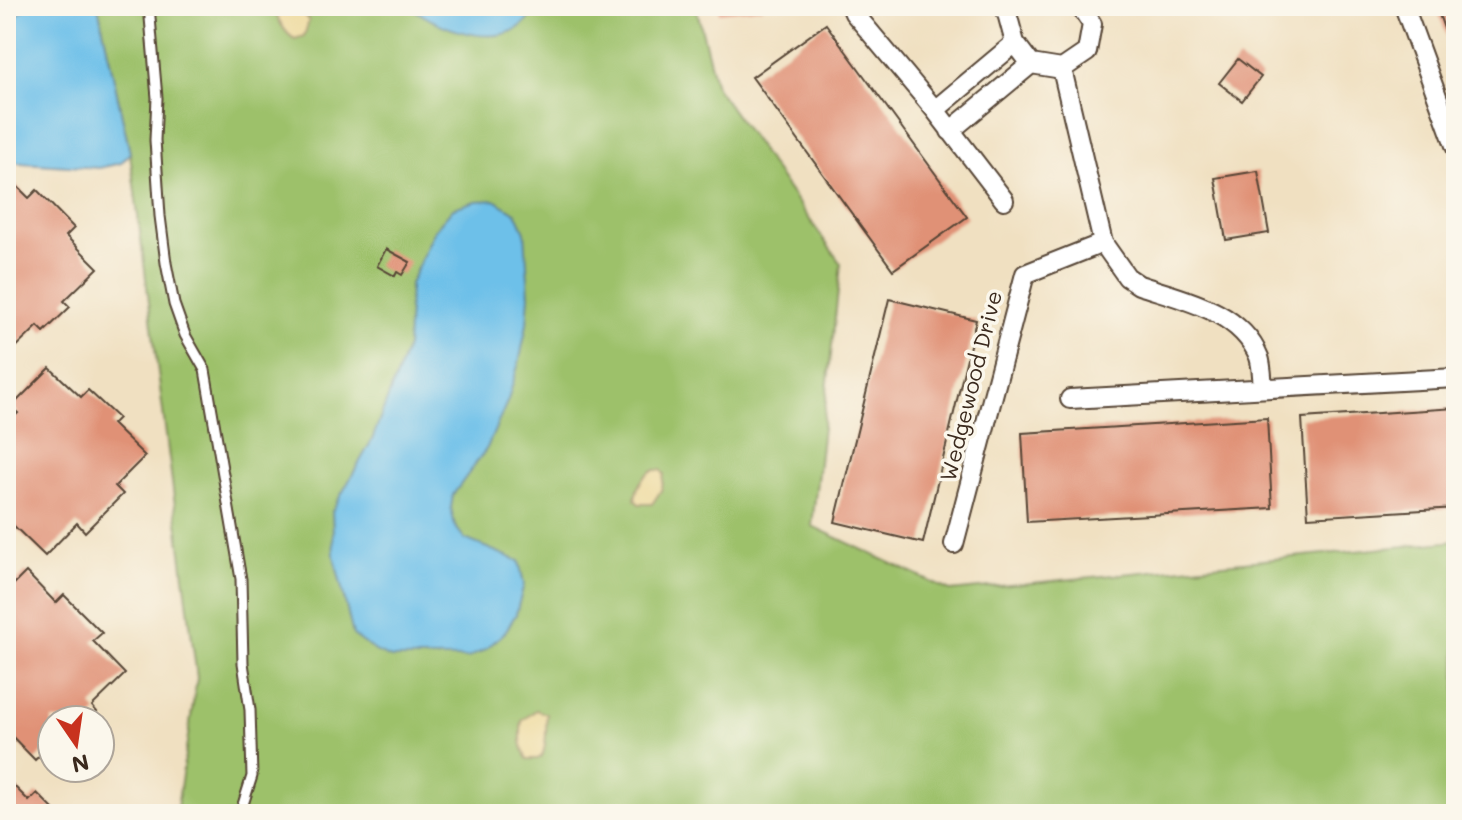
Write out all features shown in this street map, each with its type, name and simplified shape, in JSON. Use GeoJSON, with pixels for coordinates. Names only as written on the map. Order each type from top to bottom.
{"type":"FeatureCollection","features":[{"type":"Feature","properties":{"kind":"street"},"geometry":{"type":"LineString","coordinates":[[851,6],[1004,200]]}},
{"type":"Feature","properties":{"kind":"street"},"geometry":{"type":"LineString","coordinates":[[1005,6],[1015,43],[1031,64],[1062,69],[1087,52],[1092,24],[1080,6]]}},
{"type":"Feature","properties":{"kind":"street"},"geometry":{"type":"LineString","coordinates":[[1404,6],[1456,148]]}},
{"type":"Feature","properties":{"kind":"street"},"geometry":{"type":"LineString","coordinates":[[935,110],[1015,43]]}},
{"type":"Feature","properties":{"kind":"street"},"geometry":{"type":"LineString","coordinates":[[950,131],[1031,64]]}},
{"type":"Feature","properties":{"kind":"street"},"geometry":{"type":"LineString","coordinates":[[1062,69],[1103,243],[1127,277],[1139,285],[1206,309],[1244,331],[1259,358],[1263,388]]}},
{"type":"Feature","properties":{"kind":"street","name":"Wedgewood Drive"},"geometry":{"type":"LineString","coordinates":[[954,544],[1025,274],[1103,243]]}},
{"type":"Feature","properties":{"kind":"street"},"geometry":{"type":"LineString","coordinates":[[1070,399],[1456,378]]}},
{"type":"Feature","properties":{"kind":"lane"},"geometry":{"type":"LineString","coordinates":[[149,6],[157,98],[155,140],[160,216],[166,263],[177,315],[205,370],[241,579],[243,663],[250,710],[252,776],[240,814]]}},
{"type":"Feature","properties":{"kind":"green space"},"geometry":{"type":"Polygon","coordinates":[[[98,6],[696,6],[716,87],[841,264],[812,526],[950,591],[1456,541],[1456,814],[176,814],[197,678],[130,153],[98,6]]]}},
{"type":"Feature","properties":{"kind":"sand"},"geometry":{"type":"Polygon","coordinates":[[[275,6],[296,6],[309,21],[304,36],[295,39],[288,34],[275,6]]]}},
{"type":"Feature","properties":{"kind":"sand"},"geometry":{"type":"Polygon","coordinates":[[[653,470],[661,470],[664,474],[662,489],[652,504],[639,504],[635,500],[638,487],[653,470]]]}},
{"type":"Feature","properties":{"kind":"sand"},"geometry":{"type":"Polygon","coordinates":[[[536,710],[547,714],[545,746],[538,759],[527,759],[521,741],[522,721],[536,710]]]}},
{"type":"Feature","properties":{"kind":"water"},"geometry":{"type":"Polygon","coordinates":[[[27,6],[98,6],[130,153],[121,163],[99,168],[6,162],[6,26],[27,6]]]}},
{"type":"Feature","properties":{"kind":"water"},"geometry":{"type":"Polygon","coordinates":[[[410,6],[536,6],[526,22],[512,31],[477,35],[440,24],[410,6]]]}},
{"type":"Feature","properties":{"kind":"water"},"geometry":{"type":"Polygon","coordinates":[[[495,200],[517,214],[525,232],[529,296],[527,324],[508,400],[487,448],[453,495],[451,508],[455,526],[465,539],[519,561],[524,584],[516,614],[505,632],[485,650],[468,658],[391,658],[353,635],[334,556],[332,511],[372,440],[407,347],[410,284],[435,229],[453,208],[476,201],[495,200]]]}},
{"type":"Feature","properties":{"kind":"building"},"geometry":{"type":"Polygon","coordinates":[[[718,6],[763,6],[763,8],[719,13],[718,6]]]}},
{"type":"Feature","properties":{"kind":"building"},"geometry":{"type":"Polygon","coordinates":[[[1436,6],[1456,6],[1456,62],[1436,6]]]}},
{"type":"Feature","properties":{"kind":"building"},"geometry":{"type":"Polygon","coordinates":[[[826,24],[967,217],[893,270],[752,77],[826,24]]]}},
{"type":"Feature","properties":{"kind":"building"},"geometry":{"type":"Polygon","coordinates":[[[1238,59],[1261,77],[1242,101],[1219,83],[1238,59]]]}},
{"type":"Feature","properties":{"kind":"building"},"geometry":{"type":"Polygon","coordinates":[[[1258,171],[1269,233],[1226,240],[1215,178],[1258,171]]]}},
{"type":"Feature","properties":{"kind":"building"},"geometry":{"type":"Polygon","coordinates":[[[6,175],[29,198],[37,190],[74,228],[66,236],[98,268],[64,301],[70,307],[44,332],[38,326],[8,355],[6,175]]]}},
{"type":"Feature","properties":{"kind":"building"},"geometry":{"type":"Polygon","coordinates":[[[386,249],[410,262],[402,275],[397,272],[395,276],[377,266],[386,249]]]}},
{"type":"Feature","properties":{"kind":"building"},"geometry":{"type":"Polygon","coordinates":[[[889,299],[976,320],[923,543],[835,522],[889,299]]]}},
{"type":"Feature","properties":{"kind":"building"},"geometry":{"type":"Polygon","coordinates":[[[50,368],[81,397],[88,390],[118,418],[112,424],[145,456],[115,486],[123,494],[85,532],[77,523],[45,556],[12,524],[6,530],[6,425],[18,413],[11,407],[50,368]]]}},
{"type":"Feature","properties":{"kind":"building"},"geometry":{"type":"Polygon","coordinates":[[[1456,408],[1456,508],[1308,517],[1302,418],[1456,408]]]}},
{"type":"Feature","properties":{"kind":"building"},"geometry":{"type":"Polygon","coordinates":[[[1267,418],[1272,508],[1027,522],[1022,433],[1267,418]]]}},
{"type":"Feature","properties":{"kind":"building"},"geometry":{"type":"Polygon","coordinates":[[[26,572],[56,603],[64,595],[102,633],[93,641],[125,674],[94,704],[36,704],[35,760],[6,730],[6,592],[26,572]]]}},
{"type":"Feature","properties":{"kind":"building"},"geometry":{"type":"Polygon","coordinates":[[[6,778],[29,801],[37,793],[58,814],[6,814],[6,778]]]}}]}
